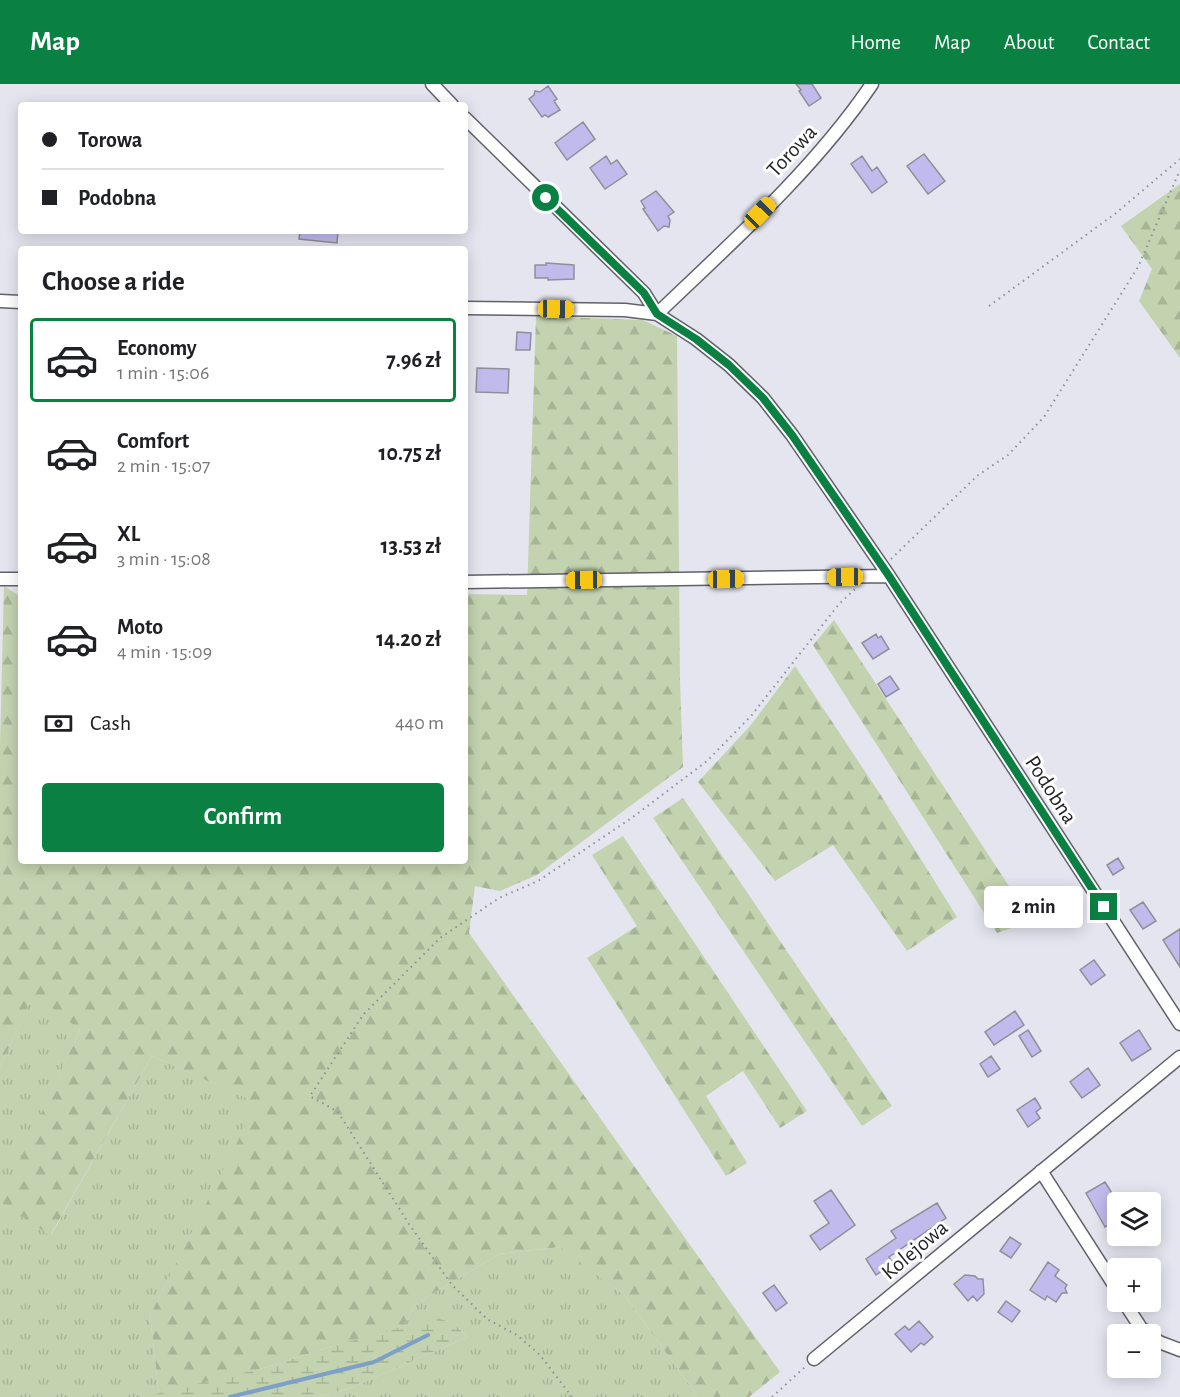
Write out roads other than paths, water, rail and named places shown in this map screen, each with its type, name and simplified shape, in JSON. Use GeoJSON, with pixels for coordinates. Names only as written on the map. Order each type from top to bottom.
{"type":"FeatureCollection","features":[{"type":"Feature","properties":{"kind":"street"},"geometry":{"type":"LineString","coordinates":[[432,84],[449,102]]}},
{"type":"Feature","properties":{"kind":"street","name":"Torowa"},"geometry":{"type":"LineString","coordinates":[[657,314],[745,229],[824,147],[872,84]]}},
{"type":"Feature","properties":{"kind":"street"},"geometry":{"type":"LineString","coordinates":[[468,121],[644,293],[657,314]]}},
{"type":"Feature","properties":{"kind":"street"},"geometry":{"type":"LineString","coordinates":[[0,301],[18,302]]}},
{"type":"Feature","properties":{"kind":"street"},"geometry":{"type":"LineString","coordinates":[[468,308],[625,310],[657,314]]}},
{"type":"Feature","properties":{"kind":"street","name":"Podobna"},"geometry":{"type":"LineString","coordinates":[[657,314],[696,339],[729,365],[763,398],[792,435],[886,572],[1180,1024]]}},
{"type":"Feature","properties":{"kind":"street"},"geometry":{"type":"LineString","coordinates":[[468,582],[868,577],[886,572]]}},
{"type":"Feature","properties":{"kind":"street"},"geometry":{"type":"LineString","coordinates":[[0,579],[18,579]]}},
{"type":"Feature","properties":{"kind":"street","name":"Kolejowa"},"geometry":{"type":"LineString","coordinates":[[814,1359],[1180,1057]]}},
{"type":"Feature","properties":{"kind":"street"},"geometry":{"type":"LineString","coordinates":[[1041,1171],[1107,1274]]}},
{"type":"Feature","properties":{"kind":"street"},"geometry":{"type":"LineString","coordinates":[[1131,1312],[1141,1328],[1159,1342],[1180,1350]]}},
{"type":"Feature","properties":{"kind":"waterway"},"geometry":{"type":"LineString","coordinates":[[230,1397],[374,1362],[428,1335]]}}]}
